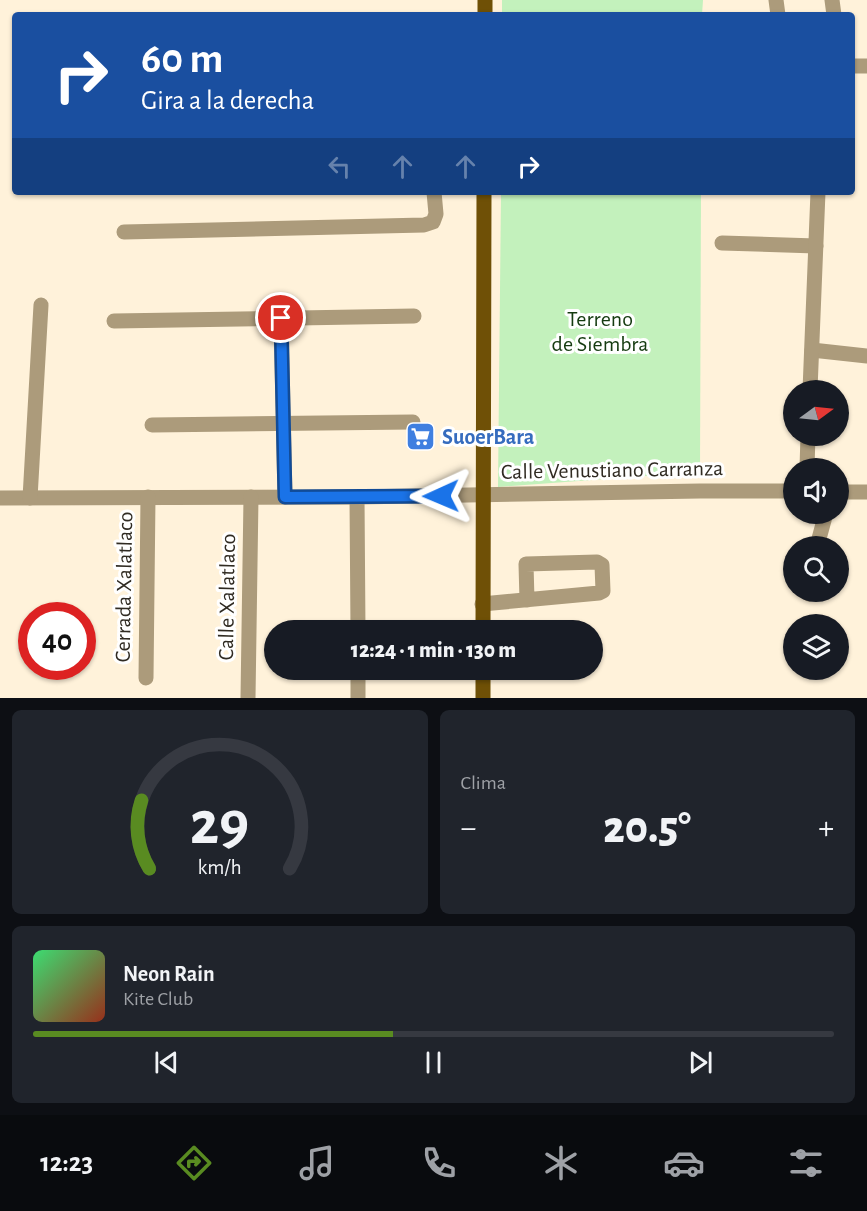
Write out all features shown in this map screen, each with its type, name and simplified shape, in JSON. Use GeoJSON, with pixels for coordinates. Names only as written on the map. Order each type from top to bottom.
{"type":"FeatureCollection","features":[{"type":"Feature","properties":{"kind":"main road"},"geometry":{"type":"LineString","coordinates":[[483,620],[484,195]]}},
{"type":"Feature","properties":{"kind":"main road"},"geometry":{"type":"LineString","coordinates":[[483,680],[483,698]]}},
{"type":"Feature","properties":{"kind":"street"},"geometry":{"type":"LineString","coordinates":[[124,232],[424,225],[433,222],[436,214],[434,195]]}},
{"type":"Feature","properties":{"kind":"street"},"geometry":{"type":"LineString","coordinates":[[810,380],[818,195]]}},
{"type":"Feature","properties":{"kind":"street"},"geometry":{"type":"LineString","coordinates":[[722,243],[816,246]]}},
{"type":"Feature","properties":{"kind":"street"},"geometry":{"type":"LineString","coordinates":[[30,498],[41,305]]}},
{"type":"Feature","properties":{"kind":"street"},"geometry":{"type":"LineString","coordinates":[[114,321],[414,316]]}},
{"type":"Feature","properties":{"kind":"street"},"geometry":{"type":"LineString","coordinates":[[281,318],[285,497]]}},
{"type":"Feature","properties":{"kind":"street"},"geometry":{"type":"LineString","coordinates":[[812,350],[867,356]]}},
{"type":"Feature","properties":{"kind":"street"},"geometry":{"type":"LineString","coordinates":[[152,425],[413,422]]}},
{"type":"Feature","properties":{"kind":"street","name":"Calle Venustiano Carranza"},"geometry":{"type":"LineString","coordinates":[[0,498],[783,492]]}},
{"type":"Feature","properties":{"kind":"street"},"geometry":{"type":"LineString","coordinates":[[849,492],[867,492]]}},
{"type":"Feature","properties":{"kind":"street","name":"Cerrada Xalatlaco"},"geometry":{"type":"LineString","coordinates":[[146,678],[148,497]]}},
{"type":"Feature","properties":{"kind":"street","name":"Calle Xalatlaco"},"geometry":{"type":"LineString","coordinates":[[248,698],[251,497]]}},
{"type":"Feature","properties":{"kind":"street"},"geometry":{"type":"LineString","coordinates":[[357,497],[358,620]]}},
{"type":"Feature","properties":{"kind":"street"},"geometry":{"type":"LineString","coordinates":[[483,604],[527,600],[599,593],[603,591],[602,565],[597,562],[526,564],[527,600]]}},
{"type":"Feature","properties":{"kind":"street"},"geometry":{"type":"LineString","coordinates":[[358,680],[358,698]]}},
{"type":"Feature","properties":{"kind":"green space"},"geometry":{"type":"Polygon","coordinates":[[[502,0],[703,0],[702,12],[502,12],[502,0]]]}},
{"type":"Feature","properties":{"kind":"green space","name":"Terreno de Siembra"},"geometry":{"type":"Polygon","coordinates":[[[501,195],[701,195],[700,472],[498,487],[501,195]]]}},
{"type":"Feature","properties":{"kind":"place","name":"SuoerBara"},"geometry":{"type":"Point","coordinates":[421,437]}},
{"type":"Feature","properties":{"kind":"route"},"geometry":{"type":"LineString","coordinates":[[281,318],[285,497],[441,496]]}}]}
